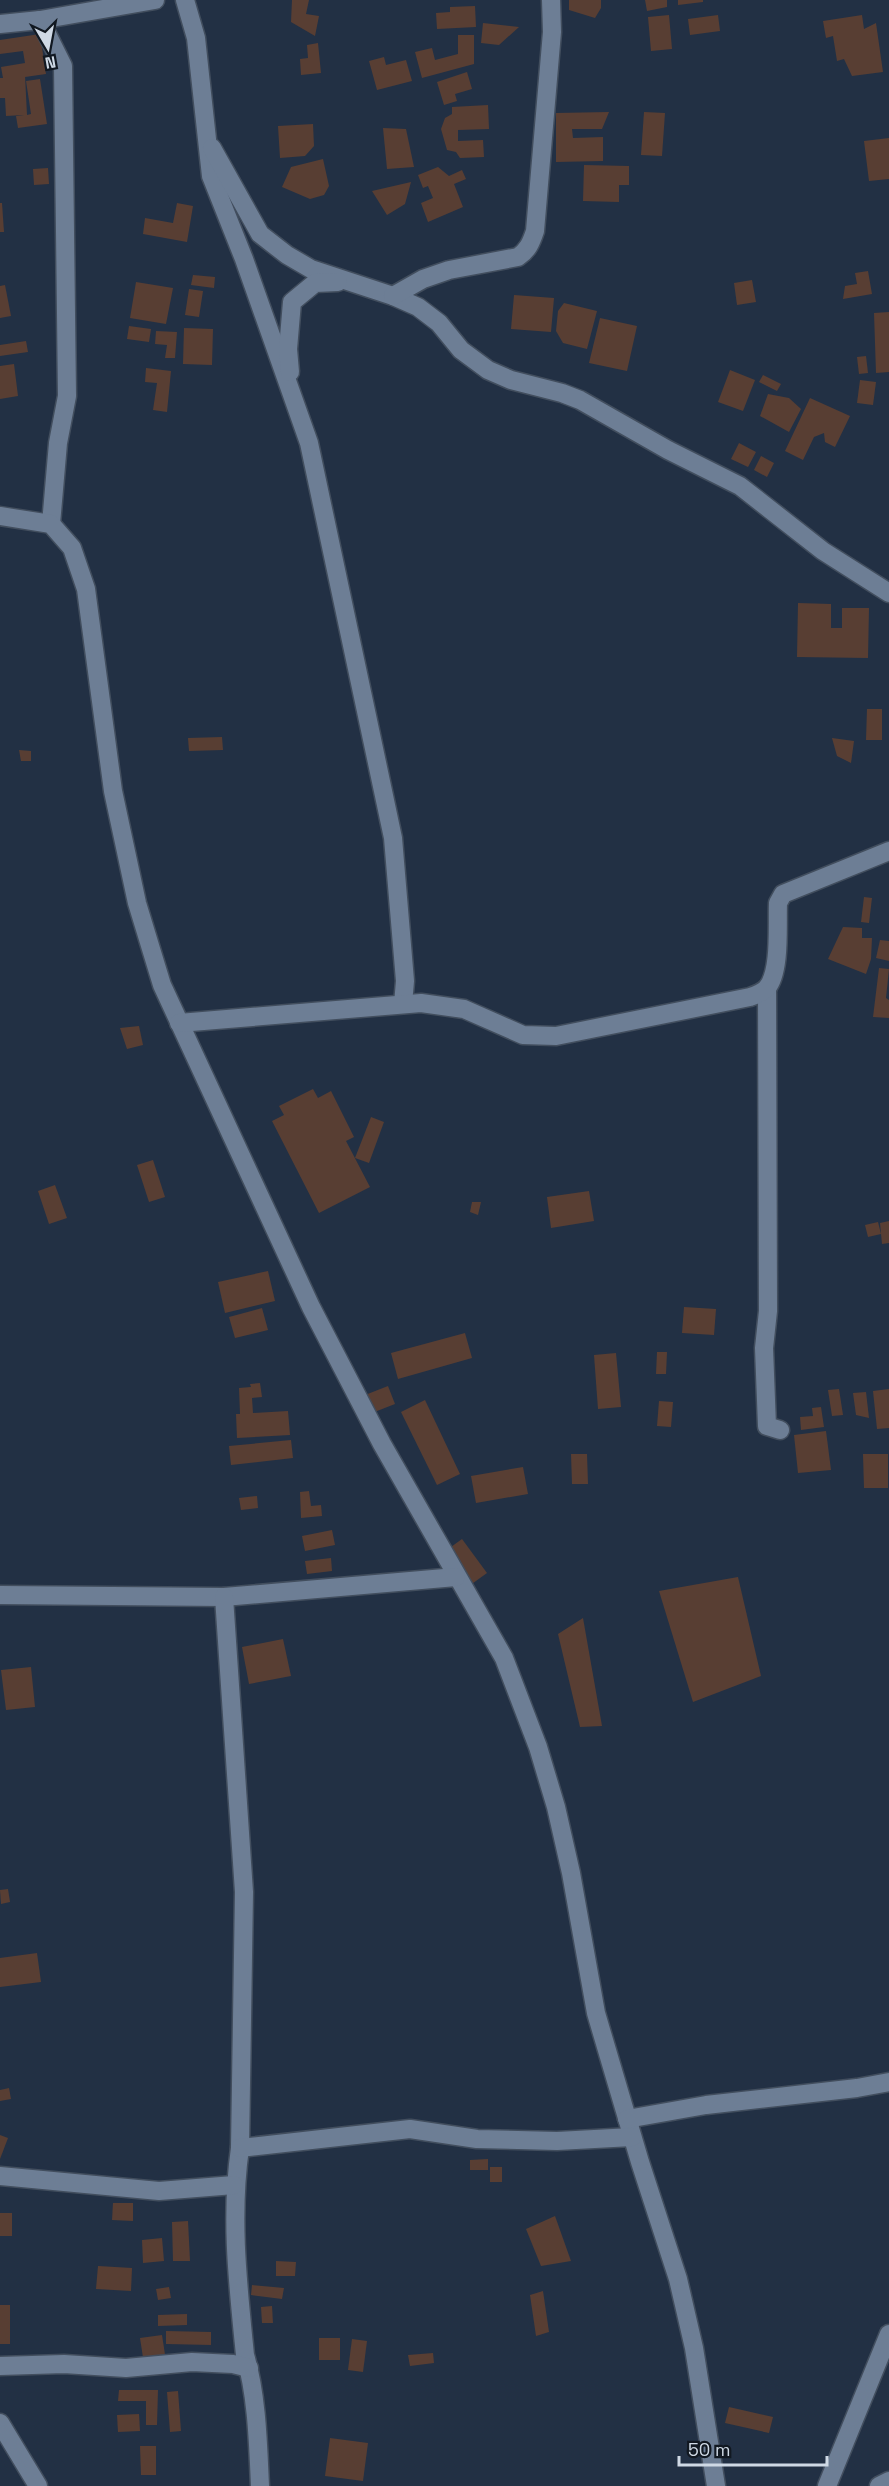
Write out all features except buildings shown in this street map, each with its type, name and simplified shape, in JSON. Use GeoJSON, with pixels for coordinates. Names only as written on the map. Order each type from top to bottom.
{"type":"FeatureCollection","features":[{"type":"Feature","properties":{"kind":"street"},"geometry":{"type":"LineString","coordinates":[[0,24],[40,20],[154,0]]}},
{"type":"Feature","properties":{"kind":"street"},"geometry":{"type":"LineString","coordinates":[[185,0],[196,38],[211,176],[244,260],[309,443],[393,838],[405,981],[404,1004]]}},
{"type":"Feature","properties":{"kind":"street"},"geometry":{"type":"LineString","coordinates":[[393,296],[423,279],[448,270],[518,257],[530,245],[535,231],[549,76],[552,32],[551,0]]}},
{"type":"Feature","properties":{"kind":"street"},"geometry":{"type":"LineString","coordinates":[[40,20],[63,66],[68,396],[58,443],[51,525]]}},
{"type":"Feature","properties":{"kind":"street"},"geometry":{"type":"LineString","coordinates":[[208,141],[260,234],[287,255],[311,269],[393,296],[426,312],[439,323],[461,350],[488,369],[511,380],[580,400],[668,450],[740,486],[823,551],[889,593]]}},
{"type":"Feature","properties":{"kind":"street"},"geometry":{"type":"LineString","coordinates":[[291,394],[288,349],[292,302],[315,283],[348,281]]}},
{"type":"Feature","properties":{"kind":"street"},"geometry":{"type":"LineString","coordinates":[[0,516],[51,525],[72,548],[86,589],[112,792],[136,903],[162,985],[311,1307],[382,1444],[504,1658],[538,1747],[556,1807],[571,1873],[596,2013],[678,2279],[694,2348],[716,2486]]}},
{"type":"Feature","properties":{"kind":"street"},"geometry":{"type":"LineString","coordinates":[[780,1430],[767,1426],[764,1348],[768,1311],[767,988],[776,967],[778,903],[783,894],[889,851]]}},
{"type":"Feature","properties":{"kind":"street"},"geometry":{"type":"LineString","coordinates":[[179,1023],[421,1003],[464,1009],[523,1035],[556,1036],[750,997],[767,988]]}},
{"type":"Feature","properties":{"kind":"street"},"geometry":{"type":"LineString","coordinates":[[0,1595],[224,1597],[456,1577]]}},
{"type":"Feature","properties":{"kind":"street"},"geometry":{"type":"LineString","coordinates":[[224,1597],[244,1892],[240,2148],[234,2186],[236,2257],[260,2486]]}},
{"type":"Feature","properties":{"kind":"street"},"geometry":{"type":"LineString","coordinates":[[240,2148],[410,2129],[477,2139],[557,2141],[630,2128],[705,2105],[857,2088],[889,2082]]}},
{"type":"Feature","properties":{"kind":"street"},"geometry":{"type":"LineString","coordinates":[[0,2176],[103,2184],[138,2190],[234,2186]]}},
{"type":"Feature","properties":{"kind":"street"},"geometry":{"type":"LineString","coordinates":[[827,2486],[889,2334]]}},
{"type":"Feature","properties":{"kind":"street"},"geometry":{"type":"LineString","coordinates":[[0,2366],[64,2364],[126,2368],[192,2362],[233,2364],[249,2368]]}},
{"type":"Feature","properties":{"kind":"street"},"geometry":{"type":"LineString","coordinates":[[0,2423],[38,2486]]}},
{"type":"Feature","properties":{"kind":"street"},"geometry":{"type":"LineString","coordinates":[[879,2486],[889,2481]]}}]}
